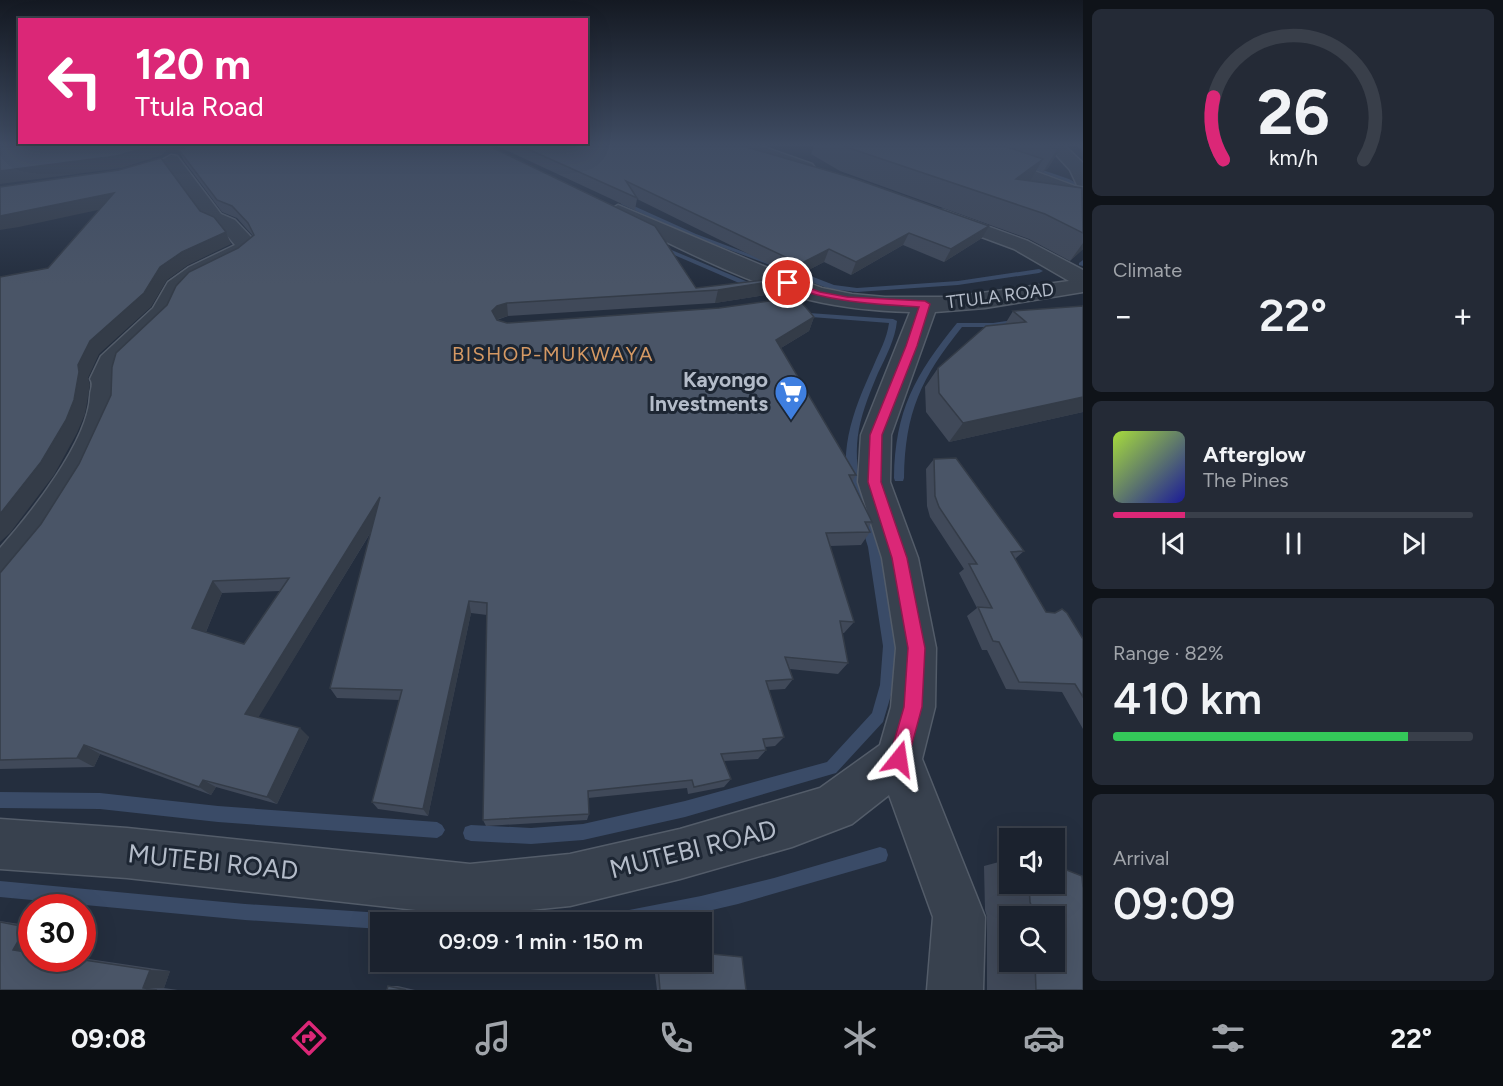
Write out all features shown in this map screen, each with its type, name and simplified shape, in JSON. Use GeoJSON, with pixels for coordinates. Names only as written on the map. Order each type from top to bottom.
{"type":"FeatureCollection","features":[{"type":"Feature","properties":{"kind":"street"},"geometry":{"type":"LineString","coordinates":[[0,574],[40,525],[73,476],[105,408],[104,394],[107,383],[104,379],[108,375],[110,362],[151,326],[153,319],[164,312],[166,301],[192,272],[220,263],[246,247],[244,241],[228,224],[214,218],[195,192]]}},
{"type":"Feature","properties":{"kind":"street","name":"TTULA ROAD"},"geometry":{"type":"LineString","coordinates":[[603,204],[755,272],[847,300],[925,304],[1022,297],[1083,285]]}},
{"type":"Feature","properties":{"kind":"street"},"geometry":{"type":"LineString","coordinates":[[924,210],[1021,244],[1083,279]]}},
{"type":"Feature","properties":{"kind":"street"},"geometry":{"type":"LineString","coordinates":[[779,303],[801,300],[805,289]]}},
{"type":"Feature","properties":{"kind":"street"},"geometry":{"type":"LineString","coordinates":[[925,304],[876,435],[874,482],[900,558],[916,648],[913,707],[899,759],[959,917],[955,990]]}},
{"type":"Feature","properties":{"kind":"street","name":"MUTEBI ROAD"},"geometry":{"type":"LineString","coordinates":[[0,844],[127,853],[470,890],[570,880],[792,824],[835,807],[899,759]]}},
{"type":"Feature","properties":{"kind":"building"},"geometry":{"type":"Polygon","coordinates":[[[0,192],[186,192],[200,211],[214,217],[226,232],[182,252],[160,267],[144,293],[90,341],[78,365],[74,400],[66,420],[41,462],[0,514],[0,277],[48,268],[114,193],[0,216],[0,192]]]}},
{"type":"Feature","properties":{"kind":"building"},"geometry":{"type":"Polygon","coordinates":[[[211,192],[585,192],[655,226],[696,288],[780,278],[782,280],[718,290],[507,303],[497,306],[492,311],[497,320],[507,323],[719,308],[797,297],[814,317],[776,340],[856,475],[849,475],[872,522],[865,522],[870,532],[826,533],[854,622],[840,621],[848,663],[785,657],[793,679],[766,681],[784,737],[763,739],[766,750],[721,754],[731,779],[694,787],[692,780],[588,791],[589,814],[483,820],[487,603],[469,601],[423,809],[372,802],[402,690],[330,688],[380,497],[245,714],[300,728],[267,797],[203,780],[199,787],[84,745],[77,758],[0,760],[0,573],[41,524],[79,464],[111,395],[112,367],[116,353],[167,305],[176,286],[189,272],[238,248],[254,235],[248,223],[232,206],[217,200],[211,192]],[[289,578],[213,581],[192,628],[244,644],[289,578]]]}},
{"type":"Feature","properties":{"kind":"building"},"geometry":{"type":"Polygon","coordinates":[[[624,192],[633,192],[637,198],[624,192]]]}},
{"type":"Feature","properties":{"kind":"building"},"geometry":{"type":"Polygon","coordinates":[[[649,192],[893,192],[989,226],[951,249],[909,233],[856,262],[829,249],[800,264],[649,192]]]}},
{"type":"Feature","properties":{"kind":"building"},"geometry":{"type":"Polygon","coordinates":[[[980,192],[1082,192],[1083,233],[1045,214],[980,192]]]}},
{"type":"Feature","properties":{"kind":"building"},"geometry":{"type":"Polygon","coordinates":[[[1083,306],[1083,397],[963,423],[939,393],[938,368],[986,326],[1026,322],[1013,311],[1083,306]]]}},
{"type":"Feature","properties":{"kind":"building"},"geometry":{"type":"Polygon","coordinates":[[[956,458],[1024,551],[1011,552],[1046,612],[1055,613],[1062,609],[1067,613],[1083,639],[1083,697],[1075,684],[1019,682],[999,642],[993,641],[978,607],[992,608],[969,564],[977,564],[939,507],[935,496],[934,459],[956,458]]]}},
{"type":"Feature","properties":{"kind":"building"},"geometry":{"type":"Polygon","coordinates":[[[1065,869],[1082,876],[1083,990],[1036,990],[1035,972],[1065,972],[1065,906],[1032,906],[1030,894],[1065,894],[1065,869]]]}},
{"type":"Feature","properties":{"kind":"building"},"geometry":{"type":"Polygon","coordinates":[[[0,922],[18,925],[18,941],[13,950],[18,951],[18,972],[96,972],[96,962],[150,970],[143,988],[157,990],[0,990],[0,922]]]}},
{"type":"Feature","properties":{"kind":"building"},"geometry":{"type":"Polygon","coordinates":[[[712,954],[742,957],[746,990],[660,990],[658,972],[712,972],[712,954]]]}},
{"type":"Feature","properties":{"kind":"building"},"geometry":{"type":"Polygon","coordinates":[[[388,986],[406,990],[387,990],[388,986]]]}},
{"type":"Feature","properties":{"kind":"waterway"},"geometry":{"type":"LineString","coordinates":[[623,203],[694,235],[772,264]]}},
{"type":"Feature","properties":{"kind":"waterway"},"geometry":{"type":"LineString","coordinates":[[660,247],[756,287]]}},
{"type":"Feature","properties":{"kind":"waterway"},"geometry":{"type":"LineString","coordinates":[[787,270],[833,287],[857,290],[958,283],[1039,271]]}},
{"type":"Feature","properties":{"kind":"waterway"},"geometry":{"type":"LineString","coordinates":[[798,314],[893,321],[889,340],[862,401],[853,432],[852,463],[859,503]]}},
{"type":"Feature","properties":{"kind":"waterway"},"geometry":{"type":"LineString","coordinates":[[899,478],[899,455],[906,414],[922,378],[945,343],[960,325],[993,325],[1020,321]]}},
{"type":"Feature","properties":{"kind":"waterway"},"geometry":{"type":"LineString","coordinates":[[471,833],[531,836],[583,832],[685,809],[831,768],[878,717],[887,685],[889,646],[874,547],[865,521]]}},
{"type":"Feature","properties":{"kind":"waterway"},"geometry":{"type":"LineString","coordinates":[[0,800],[100,801],[218,814],[437,830]]}},
{"type":"Feature","properties":{"kind":"waterway"},"geometry":{"type":"LineString","coordinates":[[665,912],[774,886],[880,855]]}},
{"type":"Feature","properties":{"kind":"waterway"},"geometry":{"type":"LineString","coordinates":[[0,889],[245,912],[370,920]]}},
{"type":"Feature","properties":{"kind":"place","name":"Kayongo Investments"},"geometry":{"type":"Point","coordinates":[791,421]}},
{"type":"Feature","properties":{"kind":"district","name":"BISHOP-MUKWAYA"},"geometry":{"type":"Point","coordinates":[553,354]}},
{"type":"Feature","properties":{"kind":"route"},"geometry":{"type":"LineString","coordinates":[[788,283],[818,295],[847,300],[925,304],[876,435],[874,482],[900,558],[916,648],[913,707],[899,759]]}}]}
